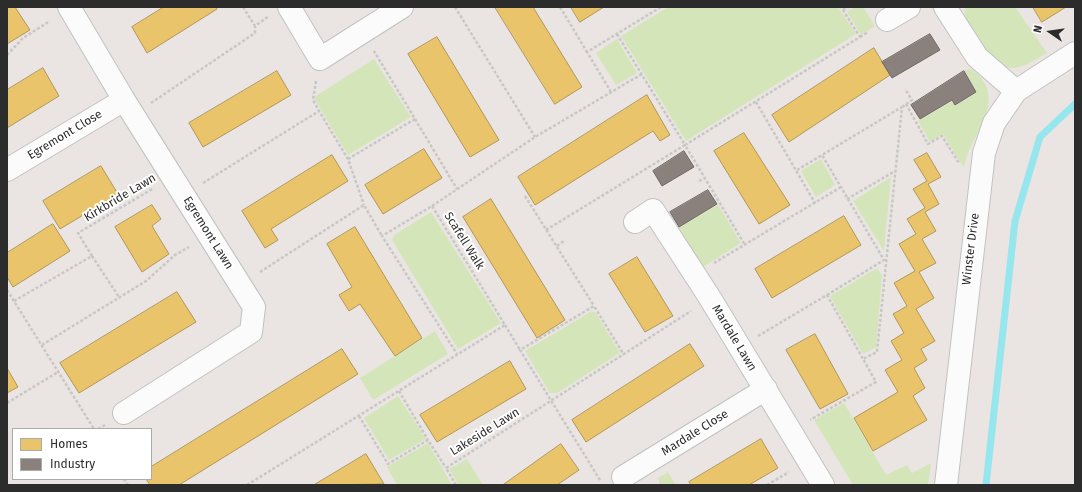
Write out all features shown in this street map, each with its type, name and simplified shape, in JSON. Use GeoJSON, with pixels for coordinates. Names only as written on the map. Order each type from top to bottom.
{"type":"FeatureCollection","features":[{"type":"Feature","properties":{"kind":"street"},"geometry":{"type":"LineString","coordinates":[[281,11],[320,59],[402,7]]}},
{"type":"Feature","properties":{"kind":"street"},"geometry":{"type":"LineString","coordinates":[[887,20],[909,7]]}},
{"type":"Feature","properties":{"kind":"street"},"geometry":{"type":"LineString","coordinates":[[945,7],[977,57],[1016,92]]}},
{"type":"Feature","properties":{"kind":"street","name":"Egremont Lawn"},"geometry":{"type":"LineString","coordinates":[[70,8],[129,108],[179,185],[208,235],[241,284],[254,307],[251,332],[124,412]]}},
{"type":"Feature","properties":{"kind":"street","name":"Winster Drive"},"geometry":{"type":"LineString","coordinates":[[946,485],[984,153],[994,123],[1016,92],[1075,52]]}},
{"type":"Feature","properties":{"kind":"street","name":"Egremont Close"},"geometry":{"type":"LineString","coordinates":[[7,170],[129,108]]}},
{"type":"Feature","properties":{"kind":"street","name":"Mardale Lawn"},"geometry":{"type":"LineString","coordinates":[[635,222],[653,210],[710,298],[823,485]]}},
{"type":"Feature","properties":{"kind":"street","name":"Mardale Close"},"geometry":{"type":"LineString","coordinates":[[624,477],[766,390]]}},
{"type":"Feature","properties":{"kind":"path"},"geometry":{"type":"LineString","coordinates":[[129,108],[255,33],[255,26],[243,7]]}},
{"type":"Feature","properties":{"kind":"path"},"geometry":{"type":"LineString","coordinates":[[455,7],[535,137]]}},
{"type":"Feature","properties":{"kind":"path"},"geometry":{"type":"LineString","coordinates":[[560,7],[611,92]]}},
{"type":"Feature","properties":{"kind":"path"},"geometry":{"type":"LineString","coordinates":[[587,52],[661,7]]}},
{"type":"Feature","properties":{"kind":"path"},"geometry":{"type":"LineString","coordinates":[[546,230],[860,37],[841,7]]}},
{"type":"Feature","properties":{"kind":"path"},"geometry":{"type":"LineString","coordinates":[[843,10],[848,7]]}},
{"type":"Feature","properties":{"kind":"path"},"geometry":{"type":"LineString","coordinates":[[7,55],[23,38],[70,8]]}},
{"type":"Feature","properties":{"kind":"path"},"geometry":{"type":"LineString","coordinates":[[255,26],[281,11]]}},
{"type":"Feature","properties":{"kind":"path"},"geometry":{"type":"LineString","coordinates":[[362,32],[457,189]]}},
{"type":"Feature","properties":{"kind":"path"},"geometry":{"type":"LineString","coordinates":[[617,34],[745,245]]}},
{"type":"Feature","properties":{"kind":"path"},"geometry":{"type":"LineString","coordinates":[[320,59],[313,100],[348,159],[364,205],[457,354]]}},
{"type":"Feature","properties":{"kind":"path"},"geometry":{"type":"LineString","coordinates":[[432,206],[535,137],[642,74]]}},
{"type":"Feature","properties":{"kind":"path"},"geometry":{"type":"LineString","coordinates":[[797,170],[912,100],[905,89]]}},
{"type":"Feature","properties":{"kind":"path"},"geometry":{"type":"LineString","coordinates":[[756,102],[815,202]]}},
{"type":"Feature","properties":{"kind":"path"},"geometry":{"type":"LineString","coordinates":[[906,104],[928,144],[942,136],[963,170],[981,174]]}},
{"type":"Feature","properties":{"kind":"path"},"geometry":{"type":"LineString","coordinates":[[863,359],[878,352],[902,107]]}},
{"type":"Feature","properties":{"kind":"path"},"geometry":{"type":"LineString","coordinates":[[179,185],[319,111]]}},
{"type":"Feature","properties":{"kind":"path"},"geometry":{"type":"LineString","coordinates":[[348,159],[415,119]]}},
{"type":"Feature","properties":{"kind":"path"},"geometry":{"type":"LineString","coordinates":[[822,155],[847,199],[886,260]]}},
{"type":"Feature","properties":{"kind":"path"},"geometry":{"type":"LineString","coordinates":[[847,199],[895,171]]}},
{"type":"Feature","properties":{"kind":"path"},"geometry":{"type":"LineString","coordinates":[[699,181],[704,178]]}},
{"type":"Feature","properties":{"kind":"path","name":"Kirkbride Lawn"},"geometry":{"type":"LineString","coordinates":[[119,297],[78,233],[179,185]]}},
{"type":"Feature","properties":{"kind":"path"},"geometry":{"type":"LineString","coordinates":[[695,274],[841,187]]}},
{"type":"Feature","properties":{"kind":"path"},"geometry":{"type":"LineString","coordinates":[[525,196],[624,355]]}},
{"type":"Feature","properties":{"kind":"path"},"geometry":{"type":"LineString","coordinates":[[241,284],[364,205]]}},
{"type":"Feature","properties":{"kind":"path","name":"Scafell Walk"},"geometry":{"type":"LineString","coordinates":[[382,236],[432,206],[520,350]]}},
{"type":"Feature","properties":{"kind":"path"},"geometry":{"type":"LineString","coordinates":[[42,345],[146,281],[175,255],[208,235]]}},
{"type":"Feature","properties":{"kind":"path"},"geometry":{"type":"LineString","coordinates":[[557,246],[564,241]]}},
{"type":"Feature","properties":{"kind":"path"},"geometry":{"type":"LineString","coordinates":[[14,301],[92,256]]}},
{"type":"Feature","properties":{"kind":"path"},"geometry":{"type":"LineString","coordinates":[[740,347],[886,260]]}},
{"type":"Feature","properties":{"kind":"path"},"geometry":{"type":"LineString","coordinates":[[7,290],[93,428]]}},
{"type":"Feature","properties":{"kind":"path"},"geometry":{"type":"LineString","coordinates":[[790,431],[876,382],[827,295]]}},
{"type":"Feature","properties":{"kind":"path","name":"Lakeside Lawn"},"geometry":{"type":"LineString","coordinates":[[456,485],[446,468],[624,355],[710,298]]}},
{"type":"Feature","properties":{"kind":"path"},"geometry":{"type":"LineString","coordinates":[[594,306],[520,350],[603,485]]}},
{"type":"Feature","properties":{"kind":"path"},"geometry":{"type":"LineString","coordinates":[[247,485],[505,325]]}},
{"type":"Feature","properties":{"kind":"path"},"geometry":{"type":"LineString","coordinates":[[7,403],[58,372]]}},
{"type":"Feature","properties":{"kind":"path"},"geometry":{"type":"LineString","coordinates":[[399,391],[446,468]]}},
{"type":"Feature","properties":{"kind":"path"},"geometry":{"type":"LineString","coordinates":[[359,416],[388,464],[428,440]]}},
{"type":"Feature","properties":{"kind":"green space"},"geometry":{"type":"Polygon","coordinates":[[[668,7],[838,7],[856,34],[686,141],[621,36],[668,7]]]}},
{"type":"Feature","properties":{"kind":"green space"},"geometry":{"type":"Polygon","coordinates":[[[855,7],[863,7],[875,26],[861,35],[847,12],[855,7]]]}},
{"type":"Feature","properties":{"kind":"green space"},"geometry":{"type":"Polygon","coordinates":[[[966,7],[1015,7],[1047,53],[1026,65],[1015,68],[1004,67],[988,58],[964,20],[966,7]]]}},
{"type":"Feature","properties":{"kind":"green space"},"geometry":{"type":"Polygon","coordinates":[[[617,39],[637,73],[616,85],[596,53],[617,39]]]}},
{"type":"Feature","properties":{"kind":"green space"},"geometry":{"type":"Polygon","coordinates":[[[374,59],[411,117],[348,155],[315,100],[316,96],[374,59]]]}},
{"type":"Feature","properties":{"kind":"green space"},"geometry":{"type":"Polygon","coordinates":[[[969,69],[981,78],[987,89],[989,100],[983,123],[967,157],[964,168],[943,134],[930,142],[918,121],[952,101],[955,106],[977,92],[965,71],[969,69]]]}},
{"type":"Feature","properties":{"kind":"green space"},"geometry":{"type":"Polygon","coordinates":[[[821,159],[835,185],[816,197],[801,171],[821,159]]]}},
{"type":"Feature","properties":{"kind":"green space"},"geometry":{"type":"Polygon","coordinates":[[[891,177],[884,251],[853,201],[891,177]]]}},
{"type":"Feature","properties":{"kind":"green space"},"geometry":{"type":"Polygon","coordinates":[[[718,205],[741,243],[703,267],[678,228],[718,205]]]}},
{"type":"Feature","properties":{"kind":"green space"},"geometry":{"type":"Polygon","coordinates":[[[431,212],[501,323],[458,349],[392,240],[394,235],[431,212]]]}},
{"type":"Feature","properties":{"kind":"green space"},"geometry":{"type":"Polygon","coordinates":[[[877,268],[882,276],[876,347],[863,354],[830,296],[877,268]]]}},
{"type":"Feature","properties":{"kind":"green space"},"geometry":{"type":"Polygon","coordinates":[[[592,311],[596,313],[620,353],[557,393],[550,393],[525,351],[592,311]]]}},
{"type":"Feature","properties":{"kind":"green space"},"geometry":{"type":"Polygon","coordinates":[[[435,331],[448,354],[373,400],[360,378],[435,331]]]}},
{"type":"Feature","properties":{"kind":"green space"},"geometry":{"type":"Polygon","coordinates":[[[398,396],[426,439],[389,460],[364,418],[398,396]]]}},
{"type":"Feature","properties":{"kind":"green space"},"geometry":{"type":"Polygon","coordinates":[[[844,403],[886,475],[907,465],[912,473],[931,463],[928,485],[853,485],[814,420],[844,403]]]}},
{"type":"Feature","properties":{"kind":"green space"},"geometry":{"type":"Polygon","coordinates":[[[428,443],[452,485],[397,485],[387,467],[428,443]]]}},
{"type":"Feature","properties":{"kind":"green space"},"geometry":{"type":"Polygon","coordinates":[[[467,459],[483,485],[459,485],[449,469],[467,459]]]}},
{"type":"Feature","properties":{"kind":"green space"},"geometry":{"type":"Polygon","coordinates":[[[668,472],[676,485],[660,485],[658,478],[668,472]]]}},
{"type":"Feature","properties":{"kind":"building: Homes"},"geometry":{"type":"Polygon","coordinates":[[[7,7],[15,7],[30,30],[7,44],[7,7]]]}},
{"type":"Feature","properties":{"kind":"building: Homes"},"geometry":{"type":"Polygon","coordinates":[[[164,7],[216,7],[217,9],[147,53],[132,27],[164,7]]]}},
{"type":"Feature","properties":{"kind":"building: Homes"},"geometry":{"type":"Polygon","coordinates":[[[495,7],[533,7],[582,87],[555,104],[495,7]]]}},
{"type":"Feature","properties":{"kind":"building: Homes"},"geometry":{"type":"Polygon","coordinates":[[[571,7],[604,7],[580,22],[571,7]]]}},
{"type":"Feature","properties":{"kind":"building: Homes"},"geometry":{"type":"Polygon","coordinates":[[[1033,7],[1066,7],[1042,22],[1033,7]]]}},
{"type":"Feature","properties":{"kind":"building: Homes"},"geometry":{"type":"Polygon","coordinates":[[[437,37],[499,140],[470,157],[408,54],[437,37]]]}},
{"type":"Feature","properties":{"kind":"building: Homes"},"geometry":{"type":"Polygon","coordinates":[[[874,48],[890,75],[789,142],[772,115],[874,48]]]}},
{"type":"Feature","properties":{"kind":"building: Homes"},"geometry":{"type":"Polygon","coordinates":[[[43,68],[59,96],[7,128],[7,90],[43,68]]]}},
{"type":"Feature","properties":{"kind":"building: Homes"},"geometry":{"type":"Polygon","coordinates":[[[277,71],[291,95],[203,147],[189,123],[277,71]]]}},
{"type":"Feature","properties":{"kind":"building: Homes"},"geometry":{"type":"Polygon","coordinates":[[[647,95],[670,135],[660,141],[653,131],[535,205],[518,177],[647,95]]]}},
{"type":"Feature","properties":{"kind":"building: Homes"},"geometry":{"type":"Polygon","coordinates":[[[744,133],[790,205],[759,224],[714,151],[744,133]]]}},
{"type":"Feature","properties":{"kind":"building: Homes"},"geometry":{"type":"Polygon","coordinates":[[[424,149],[442,178],[383,214],[365,185],[424,149]]]}},
{"type":"Feature","properties":{"kind":"building: Homes"},"geometry":{"type":"Polygon","coordinates":[[[927,153],[941,177],[928,184],[939,204],[925,212],[936,231],[922,239],[936,263],[919,272],[934,298],[916,309],[935,341],[921,349],[927,360],[914,368],[925,388],[913,396],[927,420],[873,451],[854,418],[898,392],[885,370],[902,360],[891,341],[904,333],[893,314],[907,306],[894,283],[915,271],[899,244],[916,234],[907,219],[925,208],[913,189],[927,181],[914,160],[927,153]]]}},
{"type":"Feature","properties":{"kind":"building: Homes"},"geometry":{"type":"Polygon","coordinates":[[[332,155],[348,181],[271,229],[278,240],[265,248],[242,211],[332,155]]]}},
{"type":"Feature","properties":{"kind":"building: Homes"},"geometry":{"type":"Polygon","coordinates":[[[101,166],[118,194],[60,229],[43,201],[101,166]]]}},
{"type":"Feature","properties":{"kind":"building: Homes"},"geometry":{"type":"Polygon","coordinates":[[[491,199],[565,320],[537,338],[463,217],[491,199]]]}},
{"type":"Feature","properties":{"kind":"building: Homes"},"geometry":{"type":"Polygon","coordinates":[[[152,205],[161,219],[152,226],[169,254],[142,272],[115,227],[152,205]]]}},
{"type":"Feature","properties":{"kind":"building: Homes"},"geometry":{"type":"Polygon","coordinates":[[[844,216],[861,245],[772,298],[755,269],[844,216]]]}},
{"type":"Feature","properties":{"kind":"building: Homes"},"geometry":{"type":"Polygon","coordinates":[[[53,224],[70,251],[13,287],[7,277],[7,253],[53,224]]]}},
{"type":"Feature","properties":{"kind":"building: Homes"},"geometry":{"type":"Polygon","coordinates":[[[355,227],[422,338],[395,356],[360,304],[349,311],[339,295],[352,287],[327,244],[355,227]]]}},
{"type":"Feature","properties":{"kind":"building: Homes"},"geometry":{"type":"Polygon","coordinates":[[[637,257],[673,316],[645,332],[609,274],[637,257]]]}},
{"type":"Feature","properties":{"kind":"building: Homes"},"geometry":{"type":"Polygon","coordinates":[[[177,292],[196,322],[79,393],[60,363],[177,292]]]}},
{"type":"Feature","properties":{"kind":"building: Homes"},"geometry":{"type":"Polygon","coordinates":[[[815,334],[848,394],[820,409],[786,350],[815,334]]]}},
{"type":"Feature","properties":{"kind":"building: Homes"},"geometry":{"type":"Polygon","coordinates":[[[690,344],[704,366],[586,442],[572,420],[690,344]]]}},
{"type":"Feature","properties":{"kind":"building: Homes"},"geometry":{"type":"Polygon","coordinates":[[[342,349],[358,374],[179,485],[150,485],[147,480],[152,480],[152,466],[342,349]]]}},
{"type":"Feature","properties":{"kind":"building: Homes"},"geometry":{"type":"Polygon","coordinates":[[[510,361],[526,389],[437,442],[420,415],[510,361]]]}},
{"type":"Feature","properties":{"kind":"building: Homes"},"geometry":{"type":"Polygon","coordinates":[[[7,368],[18,387],[7,393],[7,368]]]}},
{"type":"Feature","properties":{"kind":"building: Homes"},"geometry":{"type":"Polygon","coordinates":[[[761,439],[778,468],[749,485],[691,485],[689,482],[761,439]]]}},
{"type":"Feature","properties":{"kind":"building: Homes"},"geometry":{"type":"Polygon","coordinates":[[[561,444],[579,470],[557,485],[503,485],[561,444]]]}},
{"type":"Feature","properties":{"kind":"building: Homes"},"geometry":{"type":"Polygon","coordinates":[[[366,454],[384,484],[314,485],[366,454]]]}},
{"type":"Feature","properties":{"kind":"building: Industry"},"geometry":{"type":"Polygon","coordinates":[[[930,34],[940,50],[892,78],[882,62],[930,34]]]}},
{"type":"Feature","properties":{"kind":"building: Industry"},"geometry":{"type":"Polygon","coordinates":[[[964,71],[976,92],[955,105],[952,100],[920,119],[911,105],[964,71]]]}},
{"type":"Feature","properties":{"kind":"building: Industry"},"geometry":{"type":"Polygon","coordinates":[[[684,151],[694,167],[662,186],[653,171],[684,151]]]}},
{"type":"Feature","properties":{"kind":"building: Industry"},"geometry":{"type":"Polygon","coordinates":[[[708,190],[717,204],[679,227],[670,212],[708,190]]]}},
{"type":"Feature","properties":{"kind":"waterway"},"geometry":{"type":"LineString","coordinates":[[986,485],[1015,221],[1040,137],[1075,104]]}}]}
